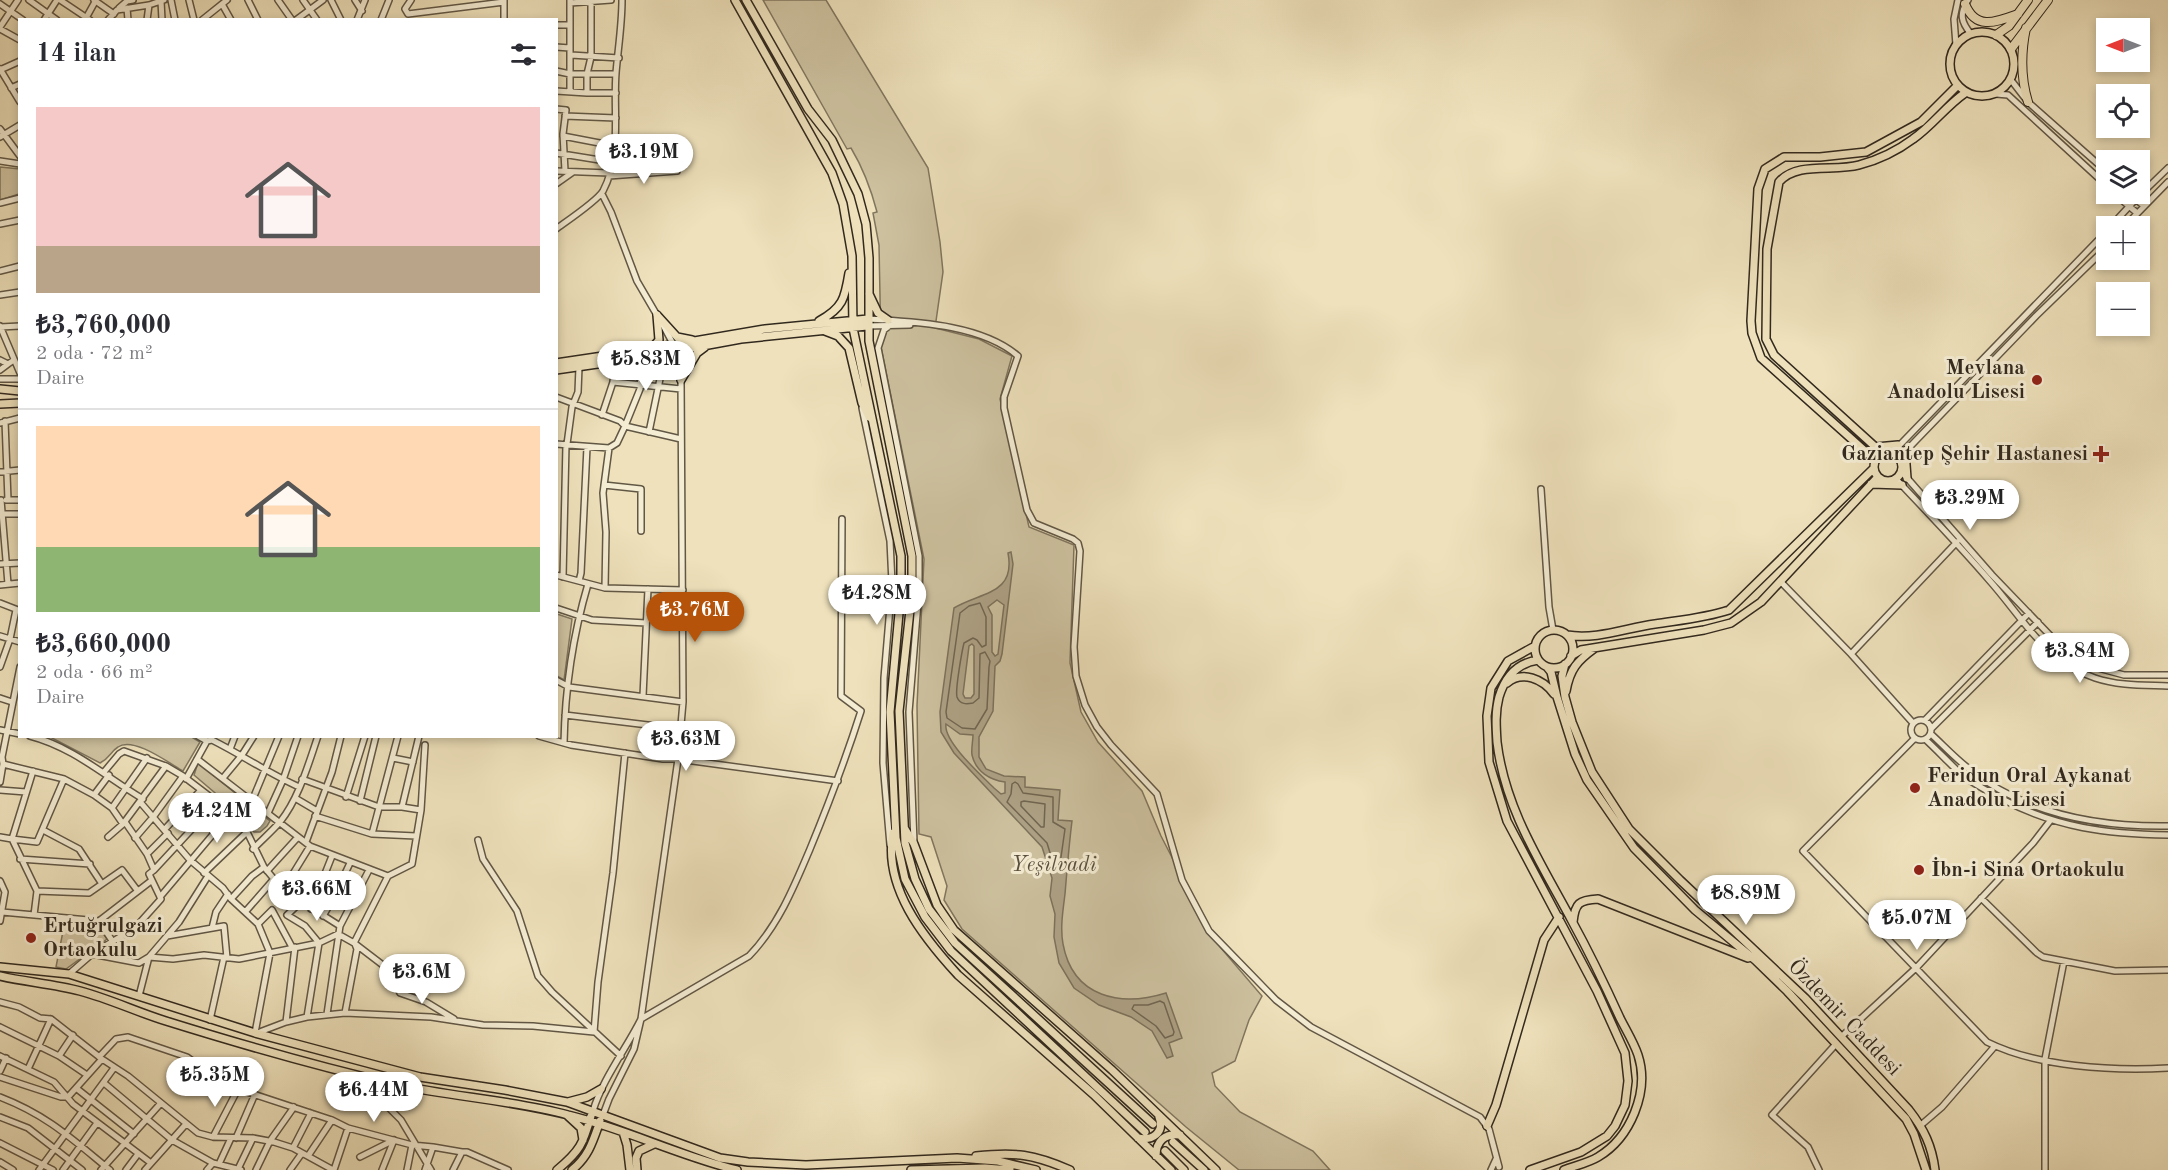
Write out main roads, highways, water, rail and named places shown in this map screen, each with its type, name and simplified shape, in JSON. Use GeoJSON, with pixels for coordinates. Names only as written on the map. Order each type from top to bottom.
{"type":"FeatureCollection","features":[{"type":"Feature","properties":{"kind":"highway"},"geometry":{"type":"LineString","coordinates":[[1996,35],[2009,26],[2028,0]]}},
{"type":"Feature","properties":{"kind":"highway"},"geometry":{"type":"LineString","coordinates":[[2011,49],[2048,0]]}},
{"type":"Feature","properties":{"kind":"highway"},"geometry":{"type":"LineString","coordinates":[[1964,2],[1969,15],[1979,21],[1996,22],[2018,14]]}},
{"type":"Feature","properties":{"kind":"highway"},"geometry":{"type":"LineString","coordinates":[[2026,28],[2022,46],[2024,88],[2028,102]]}},
{"type":"Feature","properties":{"kind":"main road"},"geometry":{"type":"LineString","coordinates":[[735,0],[832,173],[843,204],[852,256],[853,324],[901,556],[901,591],[890,712],[894,825],[905,879],[925,917],[951,951],[1145,1132]]}},
{"type":"Feature","properties":{"kind":"main road"},"geometry":{"type":"LineString","coordinates":[[746,0],[808,109],[832,140],[858,194],[866,224],[869,258],[867,322],[912,556],[912,592],[900,711],[905,843],[915,879],[929,909],[956,943],[1153,1124]]}},
{"type":"Feature","properties":{"kind":"main road"},"geometry":{"type":"LineString","coordinates":[[1985,32],[1996,35],[2011,49],[2014,70],[2011,80],[1996,94],[1986,97],[1975,97],[1965,93],[1951,76],[1949,65],[1951,54],[1964,37],[1971,34],[1985,32]]}},
{"type":"Feature","properties":{"kind":"main road"},"geometry":{"type":"LineString","coordinates":[[1875,460],[1761,358],[1752,333],[1751,321],[1758,189],[1765,170],[1784,157],[1820,157],[1866,152],[1921,122],[1957,86]]}},
{"type":"Feature","properties":{"kind":"main road"},"geometry":{"type":"LineString","coordinates":[[1868,454],[1871,472],[1887,481],[1896,479],[1902,467],[1899,458],[1892,453],[1882,453],[1774,355],[1766,339],[1767,249],[1779,182],[1786,174],[1797,171],[1856,166],[1880,158],[1914,139],[1965,93]]}},
{"type":"Feature","properties":{"kind":"main road"},"geometry":{"type":"LineString","coordinates":[[814,324],[831,314],[843,302],[852,256]]}},
{"type":"Feature","properties":{"kind":"main road"},"geometry":{"type":"LineString","coordinates":[[868,291],[878,313],[888,323]]}},
{"type":"Feature","properties":{"kind":"main road"},"geometry":{"type":"LineString","coordinates":[[650,349],[659,340],[657,315],[677,337],[696,340]]}},
{"type":"Feature","properties":{"kind":"main road"},"geometry":{"type":"LineString","coordinates":[[558,363],[650,349],[710,345],[867,322]]}},
{"type":"Feature","properties":{"kind":"main road"},"geometry":{"type":"LineString","coordinates":[[558,370],[662,353],[696,340],[765,329],[814,324],[853,324]]}},
{"type":"Feature","properties":{"kind":"main road"},"geometry":{"type":"LineString","coordinates":[[823,330],[838,336],[849,348],[861,403],[873,425]]}},
{"type":"Feature","properties":{"kind":"main road"},"geometry":{"type":"LineString","coordinates":[[681,381],[697,353],[710,345]]}},
{"type":"Feature","properties":{"kind":"main road"},"geometry":{"type":"LineString","coordinates":[[662,353],[672,355],[680,364]]}},
{"type":"Feature","properties":{"kind":"main road"},"geometry":{"type":"LineString","coordinates":[[0,389],[18,391]]}},
{"type":"Feature","properties":{"kind":"main road"},"geometry":{"type":"LineString","coordinates":[[0,404],[18,403]]}},
{"type":"Feature","properties":{"kind":"main road"},"geometry":{"type":"LineString","coordinates":[[1876,447],[1898,446]]}},
{"type":"Feature","properties":{"kind":"main road"},"geometry":{"type":"LineString","coordinates":[[1905,451],[1907,478]]}},
{"type":"Feature","properties":{"kind":"main road"},"geometry":{"type":"LineString","coordinates":[[1530,1170],[1581,1152],[1607,1136],[1616,1126],[1625,1105],[1628,1081],[1624,1053],[1597,991],[1507,821],[1489,762],[1487,716],[1491,688],[1508,661],[1535,646],[1543,633],[1553,630],[1581,637],[1705,618],[1729,610],[1871,472],[1875,460],[1882,453]]}},
{"type":"Feature","properties":{"kind":"main road"},"geometry":{"type":"LineString","coordinates":[[1535,646],[1538,660],[1547,667],[1558,667],[1581,650],[1704,630],[1731,623],[1761,602],[1878,477]]}},
{"type":"Feature","properties":{"kind":"main road"},"geometry":{"type":"LineString","coordinates":[[1872,484],[1902,485]]}},
{"type":"Feature","properties":{"kind":"main road"},"geometry":{"type":"LineString","coordinates":[[1567,635],[1572,645],[1571,656]]}},
{"type":"Feature","properties":{"kind":"main road"},"geometry":{"type":"LineString","coordinates":[[1501,689],[1514,678],[1526,676],[1541,681],[1561,697],[1569,674],[1582,657],[1597,647]]}},
{"type":"Feature","properties":{"kind":"main road"},"geometry":{"type":"LineString","coordinates":[[1538,660],[1527,661],[1514,669],[1501,689],[1496,725],[1504,781],[1524,834],[1573,922],[1638,1056],[1641,1088],[1626,1132],[1614,1145],[1596,1158],[1566,1170]]}},
{"type":"Feature","properties":{"kind":"main road","name":"Özdemir Caddesi"},"geometry":{"type":"LineString","coordinates":[[1564,664],[1561,697],[1575,754],[1587,780],[1634,848],[1695,909],[1755,960],[1906,1119],[1914,1134],[1926,1170]]}},
{"type":"Feature","properties":{"kind":"main road","name":"Özdemir Caddesi"},"geometry":{"type":"LineString","coordinates":[[1547,667],[1592,772],[1629,829],[1805,998],[1921,1125],[1929,1141],[1935,1170]]}},
{"type":"Feature","properties":{"kind":"main road"},"geometry":{"type":"LineString","coordinates":[[894,825],[890,849],[899,889],[912,917],[938,953],[958,975],[1093,1094],[1171,1170]]}},
{"type":"Feature","properties":{"kind":"main road"},"geometry":{"type":"LineString","coordinates":[[904,829],[914,844],[937,905],[954,930],[1112,1070],[1216,1170]]}},
{"type":"Feature","properties":{"kind":"main road"},"geometry":{"type":"LineString","coordinates":[[1573,922],[1575,908],[1579,904],[1585,900],[1598,899],[1755,960]]}},
{"type":"Feature","properties":{"kind":"main road"},"geometry":{"type":"LineString","coordinates":[[1487,1126],[1496,1105],[1544,940],[1559,917]]}},
{"type":"Feature","properties":{"kind":"main road"},"geometry":{"type":"LineString","coordinates":[[0,967],[69,974],[210,1020],[420,1077],[567,1102],[720,1158],[748,1162],[839,1165],[1003,1153],[1041,1158],[1070,1170]]}},
{"type":"Feature","properties":{"kind":"main road"},"geometry":{"type":"LineString","coordinates":[[0,976],[77,990],[120,1002],[164,1020],[250,1046],[390,1083],[516,1104],[590,1120],[707,1163],[736,1170]]}},
{"type":"Feature","properties":{"kind":"main road"},"geometry":{"type":"LineString","coordinates":[[567,1102],[587,1097],[601,1089]]}},
{"type":"Feature","properties":{"kind":"main road"},"geometry":{"type":"LineString","coordinates":[[557,1170],[575,1155],[584,1140],[593,1111]]}},
{"type":"Feature","properties":{"kind":"main road"},"geometry":{"type":"LineString","coordinates":[[566,1114],[581,1128],[584,1140]]}},
{"type":"Feature","properties":{"kind":"main road"},"geometry":{"type":"LineString","coordinates":[[1138,1138],[1155,1137],[1160,1131],[1161,1122],[1158,1114]]}},
{"type":"Feature","properties":{"kind":"main road"},"geometry":{"type":"LineString","coordinates":[[572,1170],[587,1154],[603,1115]]}},
{"type":"Feature","properties":{"kind":"main road"},"geometry":{"type":"LineString","coordinates":[[623,1132],[630,1170]]}},
{"type":"Feature","properties":{"kind":"main road"},"geometry":{"type":"LineString","coordinates":[[1156,1156],[1158,1144],[1162,1139],[1169,1134],[1180,1135]]}},
{"type":"Feature","properties":{"kind":"main road"},"geometry":{"type":"LineString","coordinates":[[1173,1142],[1204,1170]]}},
{"type":"Feature","properties":{"kind":"main road"},"geometry":{"type":"LineString","coordinates":[[637,1170],[636,1158],[639,1151],[654,1144]]}},
{"type":"Feature","properties":{"kind":"main road"},"geometry":{"type":"LineString","coordinates":[[1165,1151],[1184,1170]]}},
{"type":"Feature","properties":{"kind":"main road"},"geometry":{"type":"LineString","coordinates":[[957,1158],[998,1161],[1036,1170]]}},
{"type":"Feature","properties":{"kind":"main road"},"geometry":{"type":"LineString","coordinates":[[911,1170],[984,1167],[1010,1170]]}},
{"type":"Feature","properties":{"kind":"main road"},"geometry":{"type":"LineString","coordinates":[[949,1168],[961,1170]]}},
{"type":"Feature","properties":{"kind":"water"},"geometry":{"type":"Polygon","coordinates":[[[1011,552],[1013,564],[1002,654],[995,666],[993,711],[979,737],[979,757],[986,769],[1004,776],[1025,777],[1025,787],[1060,790],[1058,820],[1072,821],[1062,925],[1062,938],[1068,962],[1088,987],[1101,994],[1132,999],[1166,993],[1182,1038],[1169,1043],[1173,1056],[1167,1058],[1152,1031],[1131,1017],[1099,1005],[1074,988],[1059,963],[1054,937],[1055,914],[1050,896],[1052,878],[1042,847],[954,753],[941,732],[940,712],[954,608],[985,595],[1001,585],[1007,577],[1008,553],[1011,552]],[[997,600],[988,607],[992,615],[992,652],[995,656],[998,654],[1004,605],[997,600]],[[972,644],[969,646],[963,694],[965,698],[971,698],[974,694],[974,646],[972,644]],[[946,724],[956,748],[972,767],[1001,794],[1005,793],[1005,782],[989,777],[974,761],[973,735],[960,734],[946,724]]]}},
{"type":"Feature","properties":{"kind":"place","name":"Mevlana Anadolu Lisesi"},"geometry":{"type":"Point","coordinates":[2037,380]}},
{"type":"Feature","properties":{"kind":"place","name":"Gaziantep Şehir Hastanesi"},"geometry":{"type":"Point","coordinates":[2101,454]}},
{"type":"Feature","properties":{"kind":"place","name":"Feridun Oral Aykanat Anadolu Lisesi"},"geometry":{"type":"Point","coordinates":[1915,788]}},
{"type":"Feature","properties":{"kind":"place","name":"İbn-i Sina Ortaokulu"},"geometry":{"type":"Point","coordinates":[1919,870]}},
{"type":"Feature","properties":{"kind":"place","name":"Ertuğrulgazi Ortaokulu"},"geometry":{"type":"Point","coordinates":[31,938]}},
{"type":"Feature","properties":{"kind":"park label","name":"Yeşilvadi"},"geometry":{"type":"Point","coordinates":[1054,865]}}]}
